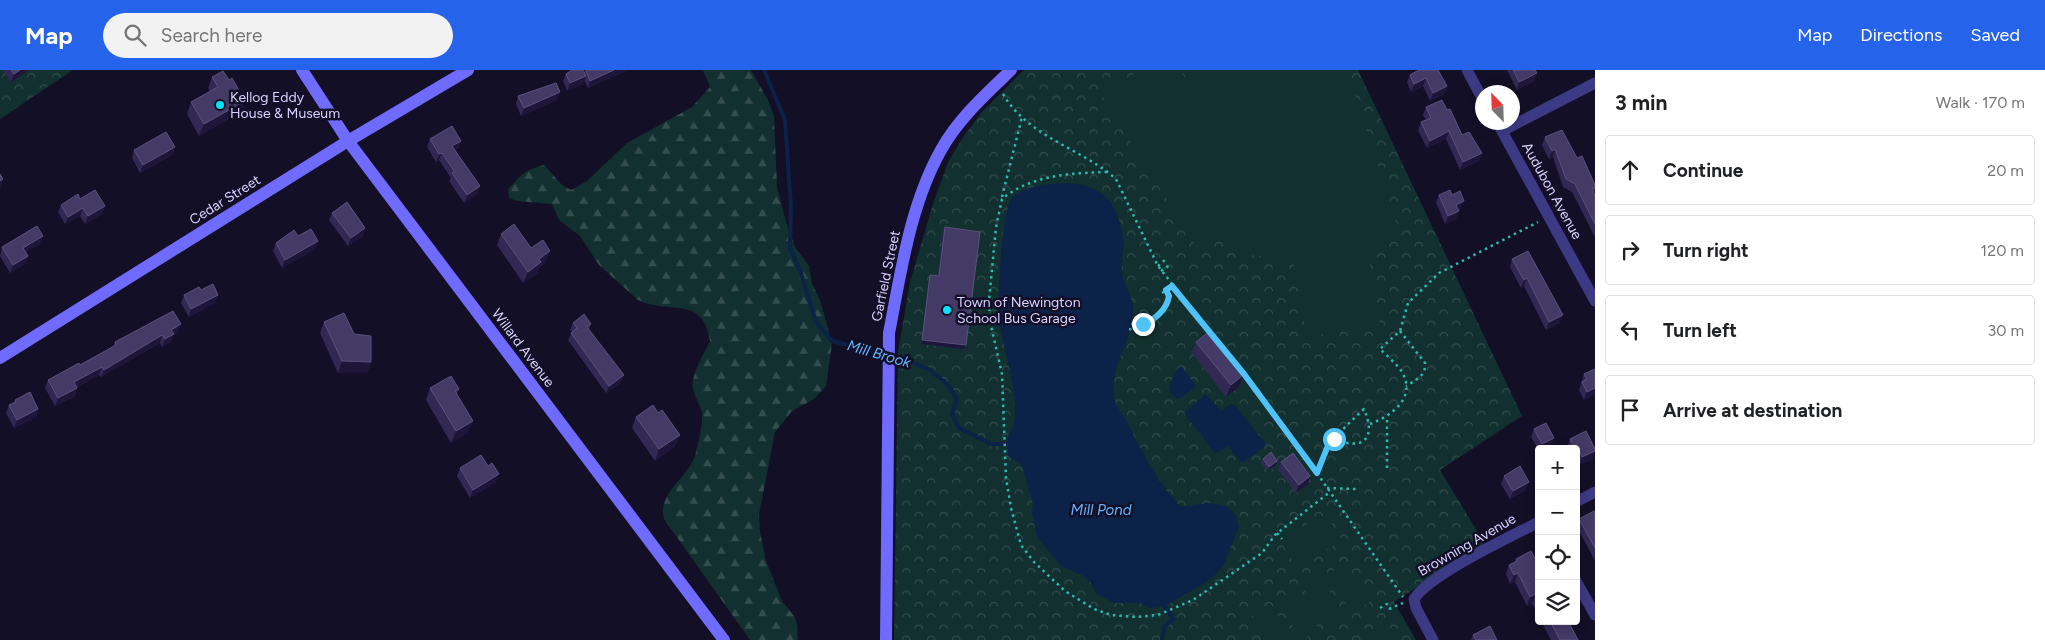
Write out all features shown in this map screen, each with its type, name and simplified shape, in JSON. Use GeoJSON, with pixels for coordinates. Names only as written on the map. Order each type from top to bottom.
{"type":"FeatureCollection","features":[{"type":"Feature","properties":{"kind":"main road","name":"Willard Avenue"},"geometry":{"type":"LineString","coordinates":[[302,70],[348,141],[724,640]]}},
{"type":"Feature","properties":{"kind":"main road","name":"Cedar Street"},"geometry":{"type":"LineString","coordinates":[[0,358],[348,141],[468,70]]}},
{"type":"Feature","properties":{"kind":"main road","name":"Garfield Street"},"geometry":{"type":"LineString","coordinates":[[886,640],[889,333],[914,220],[932,167],[941,149],[958,125],[1011,70]]}},
{"type":"Feature","properties":{"kind":"street"},"geometry":{"type":"LineString","coordinates":[[1467,70],[1475,85]]}},
{"type":"Feature","properties":{"kind":"street"},"geometry":{"type":"LineString","coordinates":[[1520,117],[1595,83]]}},
{"type":"Feature","properties":{"kind":"street","name":"Audubon Avenue"},"geometry":{"type":"LineString","coordinates":[[1501,130],[1595,301]]}},
{"type":"Feature","properties":{"kind":"street"},"geometry":{"type":"LineString","coordinates":[[1580,500],[1595,492]]}},
{"type":"Feature","properties":{"kind":"street","name":"Browning Avenue"},"geometry":{"type":"LineString","coordinates":[[1433,640],[1416,608],[1414,598],[1419,591],[1429,583],[1535,524]]}},
{"type":"Feature","properties":{"kind":"street"},"geometry":{"type":"LineString","coordinates":[[1580,587],[1595,615]]}},
{"type":"Feature","properties":{"kind":"path"},"geometry":{"type":"LineString","coordinates":[[1003,94],[1008,104],[1022,117],[1056,143],[1107,172],[1116,180],[1158,266],[1172,286],[1238,365],[1317,473],[1401,594]]}},
{"type":"Feature","properties":{"kind":"path"},"geometry":{"type":"LineString","coordinates":[[1022,117],[996,227],[989,301],[992,329],[1002,374],[1006,460],[1016,531],[1021,545],[1034,562],[1065,591],[1094,609],[1111,615],[1136,617],[1158,615],[1193,600],[1262,553],[1277,533],[1330,492]]}},
{"type":"Feature","properties":{"kind":"path"},"geometry":{"type":"LineString","coordinates":[[1002,199],[1031,182],[1055,176],[1107,172]]}},
{"type":"Feature","properties":{"kind":"path"},"geometry":{"type":"LineString","coordinates":[[1370,424],[1387,417],[1399,407],[1405,394],[1406,386],[1402,372],[1380,349],[1400,331],[1408,303],[1439,273],[1549,216]]}},
{"type":"Feature","properties":{"kind":"path"},"geometry":{"type":"LineString","coordinates":[[1158,266],[1166,259]]}},
{"type":"Feature","properties":{"kind":"path"},"geometry":{"type":"LineString","coordinates":[[1162,271],[1170,265]]}},
{"type":"Feature","properties":{"kind":"path"},"geometry":{"type":"LineString","coordinates":[[1162,293],[1172,286]]}},
{"type":"Feature","properties":{"kind":"path"},"geometry":{"type":"LineString","coordinates":[[1131,324],[1151,321],[1165,307],[1169,296],[1166,290]]}},
{"type":"Feature","properties":{"kind":"path"},"geometry":{"type":"LineString","coordinates":[[1130,329],[1139,331],[1140,324]]}},
{"type":"Feature","properties":{"kind":"path"},"geometry":{"type":"LineString","coordinates":[[1400,331],[1425,363],[1426,370],[1423,375],[1406,386]]}},
{"type":"Feature","properties":{"kind":"path"},"geometry":{"type":"LineString","coordinates":[[1224,358],[1228,354]]}},
{"type":"Feature","properties":{"kind":"path"},"geometry":{"type":"LineString","coordinates":[[1233,369],[1238,365]]}},
{"type":"Feature","properties":{"kind":"path"},"geometry":{"type":"LineString","coordinates":[[1240,377],[1244,374]]}},
{"type":"Feature","properties":{"kind":"path"},"geometry":{"type":"LineString","coordinates":[[1317,473],[1327,448],[1334,439],[1364,409],[1370,424],[1367,436],[1357,444],[1348,445],[1334,439]]}},
{"type":"Feature","properties":{"kind":"path"},"geometry":{"type":"LineString","coordinates":[[1386,468],[1387,417]]}},
{"type":"Feature","properties":{"kind":"path"},"geometry":{"type":"LineString","coordinates":[[1327,488],[1356,489]]}},
{"type":"Feature","properties":{"kind":"path"},"geometry":{"type":"LineString","coordinates":[[1277,533],[1282,539]]}},
{"type":"Feature","properties":{"kind":"path"},"geometry":{"type":"LineString","coordinates":[[1380,608],[1387,604],[1390,608]]}},
{"type":"Feature","properties":{"kind":"green space"},"geometry":{"type":"Polygon","coordinates":[[[0,70],[73,70],[0,119],[0,70]]]}},
{"type":"Feature","properties":{"kind":"green space"},"geometry":{"type":"Polygon","coordinates":[[[703,70],[751,70],[768,100],[774,116],[777,187],[786,222],[795,247],[809,266],[812,284],[820,300],[832,343],[826,386],[814,399],[792,411],[775,432],[759,514],[760,532],[766,561],[782,601],[794,616],[797,624],[798,640],[750,640],[664,519],[663,510],[665,502],[695,456],[701,429],[702,414],[693,382],[698,364],[710,341],[706,326],[700,317],[692,311],[650,304],[638,300],[599,265],[580,236],[559,220],[552,204],[517,201],[509,198],[508,189],[520,176],[531,169],[544,165],[562,185],[571,190],[587,181],[627,143],[692,107],[710,87],[703,70]]]}},
{"type":"Feature","properties":{"kind":"green space"},"geometry":{"type":"Polygon","coordinates":[[[1024,70],[1358,70],[1522,416],[1440,470],[1485,544],[1394,602],[1416,640],[894,640],[898,352],[910,282],[932,207],[948,162],[981,113],[1024,70]]]}},
{"type":"Feature","properties":{"kind":"green space"},"geometry":{"type":"Polygon","coordinates":[[[1140,70],[1180,70],[1187,80],[1214,70],[1347,70],[1400,234],[1368,253],[1380,324],[1307,337],[1293,259],[1250,255],[1211,236],[1196,246],[1101,94],[1140,70]]]}},
{"type":"Feature","properties":{"kind":"green space"},"geometry":{"type":"Polygon","coordinates":[[[1326,514],[1342,541],[1296,567],[1280,539],[1326,514]]]}},
{"type":"Feature","properties":{"kind":"green space"},"geometry":{"type":"Polygon","coordinates":[[[1346,562],[1369,603],[1351,613],[1328,573],[1346,562]]]}},
{"type":"Feature","properties":{"kind":"green space"},"geometry":{"type":"Polygon","coordinates":[[[1321,576],[1344,617],[1326,627],[1303,587],[1321,576]]]}},
{"type":"Feature","properties":{"kind":"green space"},"geometry":{"type":"Polygon","coordinates":[[[1296,590],[1319,630],[1302,640],[1277,600],[1296,590]]]}},
{"type":"Feature","properties":{"kind":"green space"},"geometry":{"type":"Polygon","coordinates":[[[1271,604],[1292,640],[1267,640],[1252,614],[1271,604]]]}},
{"type":"Feature","properties":{"kind":"green space"},"geometry":{"type":"Polygon","coordinates":[[[1387,622],[1397,640],[1372,640],[1368,633],[1387,622]]]}},
{"type":"Feature","properties":{"kind":"water","name":"Mill Pond"},"geometry":{"type":"Polygon","coordinates":[[[1064,183],[1077,184],[1098,191],[1112,205],[1121,225],[1123,238],[1122,272],[1132,302],[1133,312],[1132,323],[1113,386],[1117,406],[1157,477],[1181,507],[1208,503],[1228,507],[1235,514],[1239,526],[1225,562],[1215,575],[1165,606],[1150,608],[1140,603],[1114,603],[1097,594],[1091,583],[1082,575],[1061,566],[1037,537],[1032,513],[1033,504],[1022,465],[1008,456],[1008,435],[1013,426],[1015,413],[1014,397],[999,318],[1001,254],[1006,217],[1009,204],[1018,193],[1037,186],[1064,183]]]}},
{"type":"Feature","properties":{"kind":"water"},"geometry":{"type":"Polygon","coordinates":[[[1181,366],[1196,386],[1177,399],[1171,393],[1170,386],[1174,374],[1181,366]]]}},
{"type":"Feature","properties":{"kind":"water"},"geometry":{"type":"Polygon","coordinates":[[[1206,394],[1221,411],[1231,404],[1235,405],[1265,443],[1265,446],[1244,462],[1240,461],[1228,446],[1217,453],[1214,452],[1184,413],[1206,394]]]}},
{"type":"Feature","properties":{"kind":"building"},"geometry":{"type":"Polygon","coordinates":[[[11,70],[20,70],[14,74],[11,70]]]}},
{"type":"Feature","properties":{"kind":"building"},"geometry":{"type":"Polygon","coordinates":[[[572,70],[583,70],[586,76],[570,83],[566,74],[572,70]]]}},
{"type":"Feature","properties":{"kind":"building"},"geometry":{"type":"Polygon","coordinates":[[[586,70],[614,70],[590,81],[586,70]]]}},
{"type":"Feature","properties":{"kind":"building"},"geometry":{"type":"Polygon","coordinates":[[[1419,70],[1438,70],[1447,86],[1433,93],[1426,78],[1414,84],[1410,75],[1419,70]]]}},
{"type":"Feature","properties":{"kind":"building"},"geometry":{"type":"Polygon","coordinates":[[[1513,70],[1535,70],[1537,73],[1519,82],[1513,70]]]}},
{"type":"Feature","properties":{"kind":"building"},"geometry":{"type":"Polygon","coordinates":[[[223,71],[229,80],[232,78],[245,101],[204,124],[191,102],[218,87],[212,77],[223,71]]]}},
{"type":"Feature","properties":{"kind":"building"},"geometry":{"type":"Polygon","coordinates":[[[556,83],[560,92],[524,108],[518,96],[556,83]]]}},
{"type":"Feature","properties":{"kind":"building"},"geometry":{"type":"Polygon","coordinates":[[[1442,100],[1447,110],[1450,109],[1462,135],[1469,132],[1482,153],[1463,162],[1449,131],[1430,141],[1421,122],[1431,118],[1426,107],[1442,100]]]}},
{"type":"Feature","properties":{"kind":"building"},"geometry":{"type":"Polygon","coordinates":[[[452,126],[461,141],[452,146],[480,186],[467,195],[452,173],[455,172],[442,153],[439,154],[430,139],[452,126]]]}},
{"type":"Feature","properties":{"kind":"building"},"geometry":{"type":"Polygon","coordinates":[[[1562,130],[1577,158],[1582,156],[1595,185],[1595,188],[1592,189],[1595,195],[1595,224],[1575,184],[1566,179],[1555,149],[1552,151],[1545,137],[1562,130]]]}},
{"type":"Feature","properties":{"kind":"building"},"geometry":{"type":"Polygon","coordinates":[[[166,132],[175,147],[143,165],[134,150],[166,132]]]}},
{"type":"Feature","properties":{"kind":"building"},"geometry":{"type":"Polygon","coordinates":[[[95,190],[105,206],[88,216],[83,208],[68,217],[61,205],[78,194],[80,199],[95,190]]]}},
{"type":"Feature","properties":{"kind":"building"},"geometry":{"type":"Polygon","coordinates":[[[1450,190],[1452,195],[1460,191],[1464,201],[1456,205],[1459,211],[1448,216],[1439,195],[1450,190]]]}},
{"type":"Feature","properties":{"kind":"building"},"geometry":{"type":"Polygon","coordinates":[[[347,202],[365,228],[351,238],[332,213],[347,202]]]}},
{"type":"Feature","properties":{"kind":"building"},"geometry":{"type":"Polygon","coordinates":[[[514,224],[531,248],[543,240],[550,251],[539,259],[541,262],[528,272],[501,234],[514,224]]]}},
{"type":"Feature","properties":{"kind":"building"},"geometry":{"type":"Polygon","coordinates":[[[37,226],[43,236],[23,248],[28,256],[13,265],[2,247],[37,226]]]}},
{"type":"Feature","properties":{"kind":"building","name":"Town of Newington School Bus Garage"},"geometry":{"type":"Polygon","coordinates":[[[945,227],[980,232],[966,345],[922,340],[930,275],[939,276],[945,227]]]}},
{"type":"Feature","properties":{"kind":"building"},"geometry":{"type":"Polygon","coordinates":[[[311,229],[318,241],[285,260],[276,243],[294,230],[298,236],[311,229]]]}},
{"type":"Feature","properties":{"kind":"building"},"geometry":{"type":"Polygon","coordinates":[[[1528,251],[1563,315],[1549,322],[1527,278],[1524,280],[1512,259],[1528,251]]]}},
{"type":"Feature","properties":{"kind":"building"},"geometry":{"type":"Polygon","coordinates":[[[213,284],[218,295],[191,309],[184,295],[199,287],[201,290],[213,284]]]}},
{"type":"Feature","properties":{"kind":"building"},"geometry":{"type":"Polygon","coordinates":[[[173,311],[181,324],[171,330],[174,334],[165,339],[162,335],[104,370],[102,367],[74,382],[77,388],[58,398],[48,380],[79,363],[80,365],[116,345],[115,342],[173,311]]]}},
{"type":"Feature","properties":{"kind":"building"},"geometry":{"type":"Polygon","coordinates":[[[344,313],[354,334],[371,336],[371,362],[342,361],[324,322],[344,313]]]}},
{"type":"Feature","properties":{"kind":"building"},"geometry":{"type":"Polygon","coordinates":[[[584,314],[591,324],[587,327],[624,375],[609,386],[571,333],[577,328],[573,323],[584,314]]]}},
{"type":"Feature","properties":{"kind":"building"},"geometry":{"type":"Polygon","coordinates":[[[1209,332],[1243,375],[1231,385],[1196,342],[1209,332]]]}},
{"type":"Feature","properties":{"kind":"building"},"geometry":{"type":"Polygon","coordinates":[[[1595,369],[1595,388],[1587,392],[1582,382],[1587,379],[1584,374],[1595,369]]]}},
{"type":"Feature","properties":{"kind":"building"},"geometry":{"type":"Polygon","coordinates":[[[451,376],[459,389],[455,391],[473,421],[456,431],[430,388],[451,376]]]}},
{"type":"Feature","properties":{"kind":"building"},"geometry":{"type":"Polygon","coordinates":[[[30,392],[38,409],[17,420],[9,405],[30,392]]]}},
{"type":"Feature","properties":{"kind":"building"},"geometry":{"type":"Polygon","coordinates":[[[653,405],[658,413],[662,410],[680,435],[659,449],[636,417],[653,405]]]}},
{"type":"Feature","properties":{"kind":"building"},"geometry":{"type":"Polygon","coordinates":[[[1546,423],[1554,438],[1542,444],[1534,429],[1546,423]]]}},
{"type":"Feature","properties":{"kind":"building"},"geometry":{"type":"Polygon","coordinates":[[[1586,431],[1595,451],[1582,457],[1580,445],[1573,445],[1570,439],[1586,431]]]}},
{"type":"Feature","properties":{"kind":"building"},"geometry":{"type":"Polygon","coordinates":[[[1271,452],[1277,461],[1269,467],[1263,459],[1271,452]]]}},
{"type":"Feature","properties":{"kind":"building"},"geometry":{"type":"Polygon","coordinates":[[[1293,453],[1310,476],[1299,485],[1281,462],[1293,453]]]}},
{"type":"Feature","properties":{"kind":"building"},"geometry":{"type":"Polygon","coordinates":[[[481,455],[488,466],[492,463],[499,474],[473,490],[460,468],[481,455]]]}},
{"type":"Feature","properties":{"kind":"building"},"geometry":{"type":"Polygon","coordinates":[[[1520,466],[1529,482],[1513,491],[1504,476],[1520,466]]]}},
{"type":"Feature","properties":{"kind":"building"},"geometry":{"type":"Polygon","coordinates":[[[1595,512],[1595,548],[1580,521],[1580,518],[1595,512]]]}},
{"type":"Feature","properties":{"kind":"building"},"geometry":{"type":"Polygon","coordinates":[[[1531,551],[1535,558],[1535,594],[1530,597],[1518,573],[1514,575],[1509,565],[1517,561],[1516,559],[1531,551]]]}},
{"type":"Feature","properties":{"kind":"building"},"geometry":{"type":"Polygon","coordinates":[[[1552,625],[1570,625],[1578,640],[1560,640],[1552,625]]]}},
{"type":"Feature","properties":{"kind":"building"},"geometry":{"type":"Polygon","coordinates":[[[1490,626],[1497,640],[1476,640],[1473,635],[1490,626]]]}},
{"type":"Feature","properties":{"kind":"waterway","name":"Mill Brook"},"geometry":{"type":"LineString","coordinates":[[764,70],[785,120],[791,207],[790,248],[801,273],[816,322],[832,341],[904,359],[930,370],[948,385],[957,399],[952,414],[959,428],[991,444],[1011,444]]}},
{"type":"Feature","properties":{"kind":"waterway","name":"Mill Brook"},"geometry":{"type":"LineString","coordinates":[[1162,602],[1173,619],[1164,627],[1162,640]]}},
{"type":"Feature","properties":{"kind":"place","name":"Kellog Eddy House & Museum"},"geometry":{"type":"Point","coordinates":[220,105]}},
{"type":"Feature","properties":{"kind":"place","name":"Town of Newington School Bus Garage"},"geometry":{"type":"Point","coordinates":[947,310]}},
{"type":"Feature","properties":{"kind":"route"},"geometry":{"type":"LineString","coordinates":[[1143,324],[1151,321],[1165,307],[1169,296],[1166,290],[1172,286],[1244,374],[1285,427],[1317,473],[1327,448],[1334,439]]}}]}
